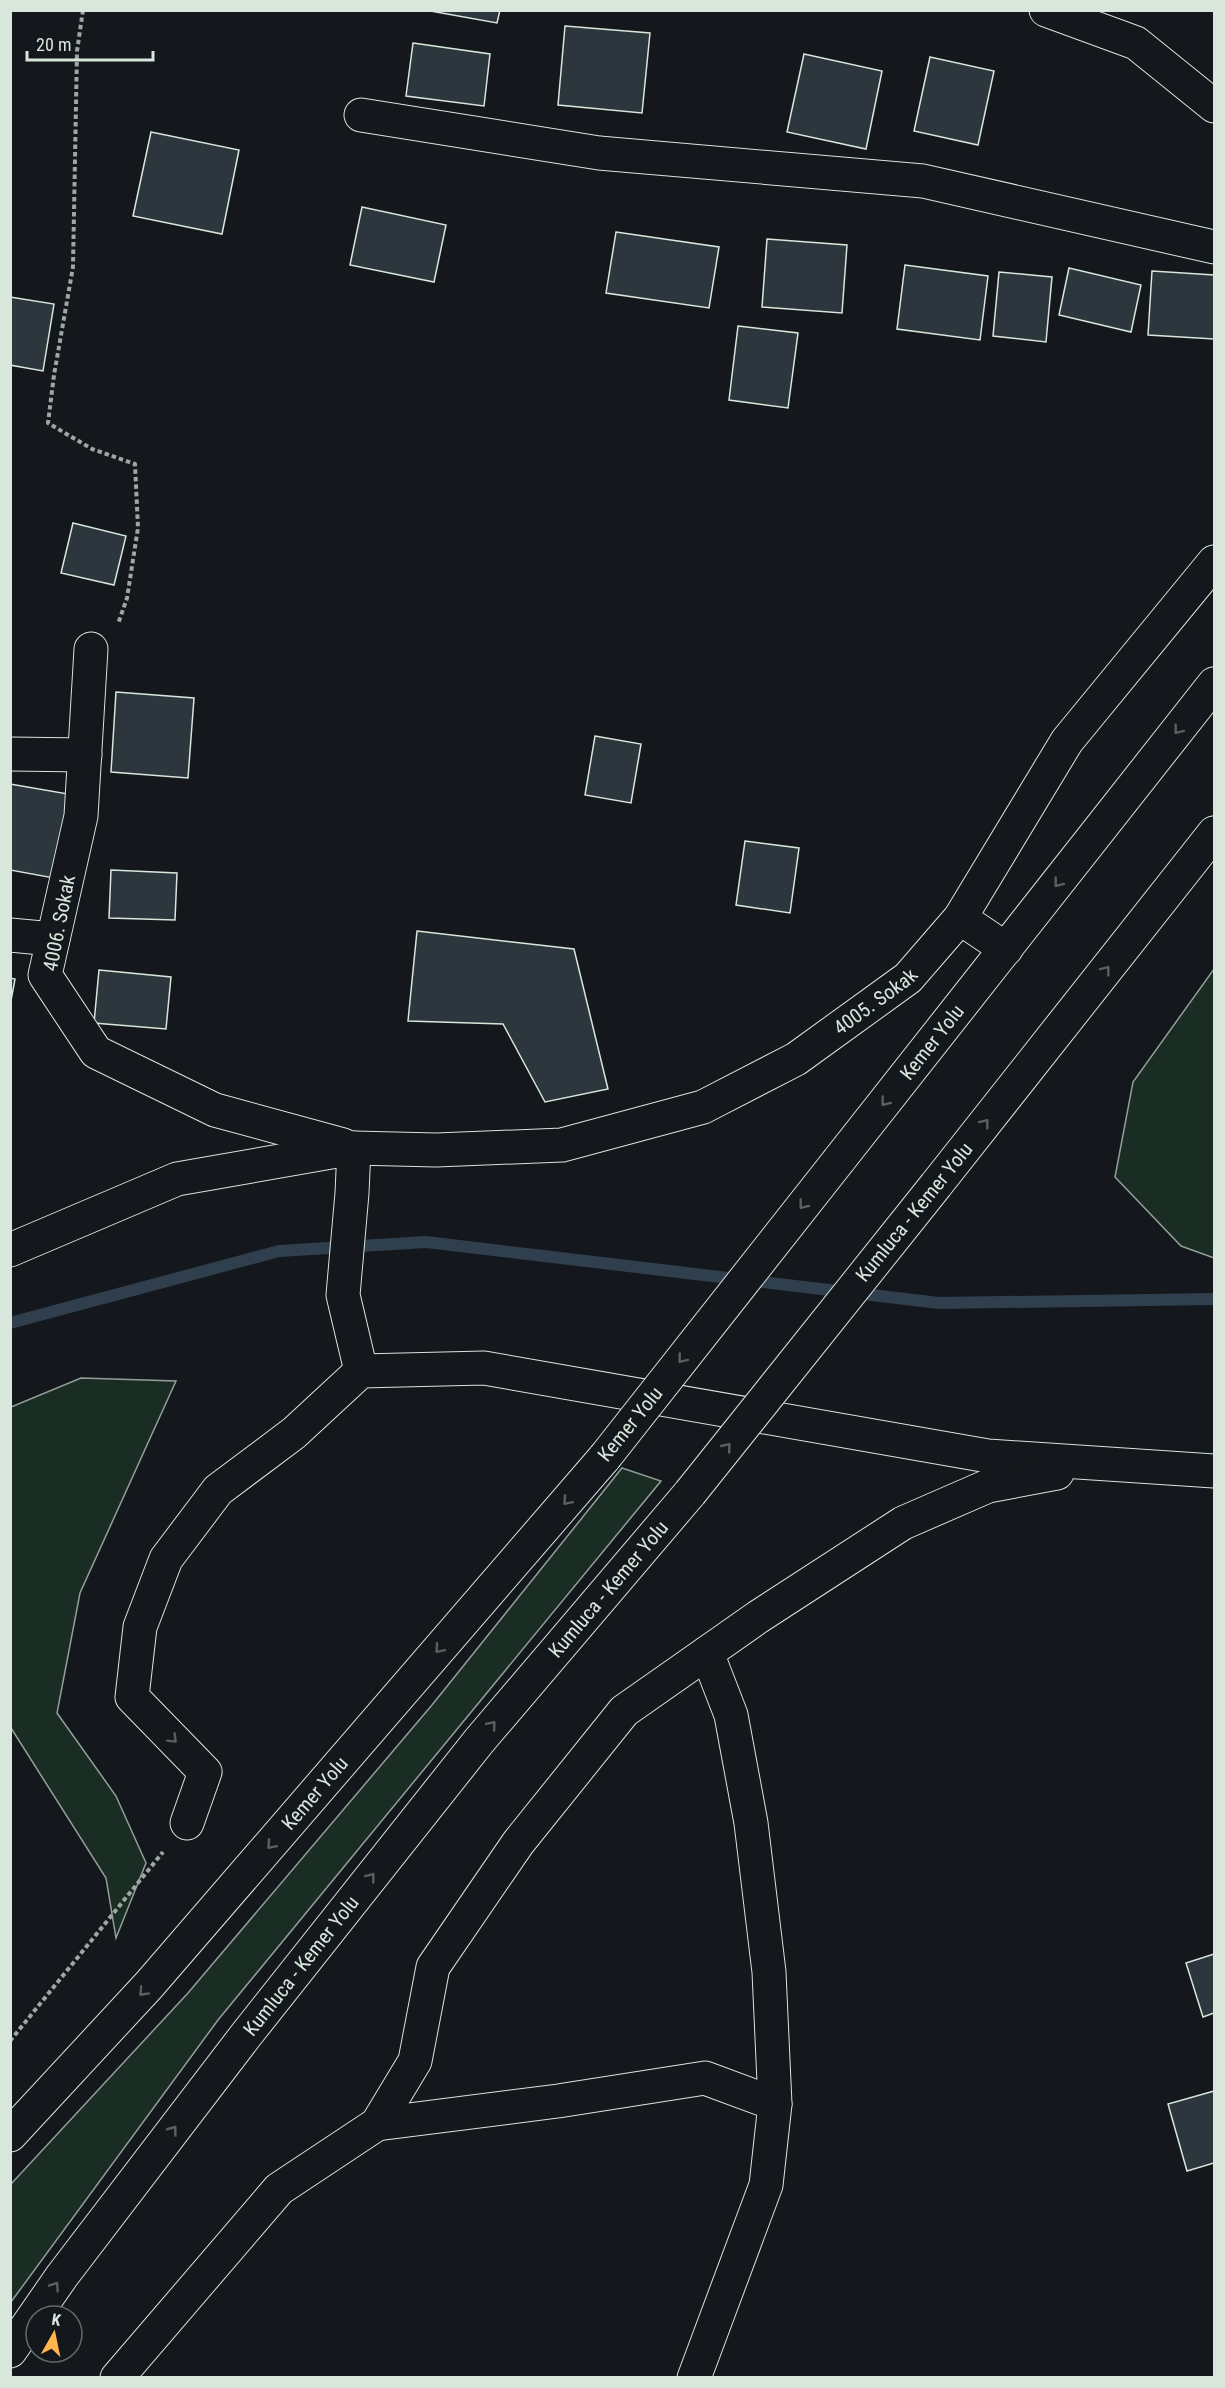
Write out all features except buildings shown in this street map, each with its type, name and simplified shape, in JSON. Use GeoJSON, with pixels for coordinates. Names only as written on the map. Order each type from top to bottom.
{"type":"FeatureCollection","features":[{"type":"Feature","properties":{"kind":"main road"},"geometry":{"type":"LineString","coordinates":[[1046,10],[1136,43],[1215,106]]}},
{"type":"Feature","properties":{"kind":"main road"},"geometry":{"type":"LineString","coordinates":[[361,115],[599,153],[923,181],[1215,247]]}},
{"type":"Feature","properties":{"kind":"main road","name":"4005. Sokak"},"geometry":{"type":"LineString","coordinates":[[354,1148],[436,1150],[562,1146],[703,1107],[796,1059],[908,978],[960,918],[1067,741],[1215,562]]}},
{"type":"Feature","properties":{"kind":"main road","name":"4006. Sokak"},"geometry":{"type":"LineString","coordinates":[[90,649],[81,816],[45,975],[96,1053],[215,1110],[354,1148]]}},
{"type":"Feature","properties":{"kind":"main road","name":"Kemer Yolu"},"geometry":{"type":"LineString","coordinates":[[10,2135],[149,1985],[605,1457],[1215,684]]}},
{"type":"Feature","properties":{"kind":"main road"},"geometry":{"type":"LineString","coordinates":[[10,754],[85,754]]}},
{"type":"Feature","properties":{"kind":"main road","name":"Kumluca - Kemer Yolu"},"geometry":{"type":"LineString","coordinates":[[10,2351],[62,2276],[246,2035],[478,1741],[690,1493],[1215,834]]}},
{"type":"Feature","properties":{"kind":"main road"},"geometry":{"type":"LineString","coordinates":[[960,918],[1006,949]]}},
{"type":"Feature","properties":{"kind":"main road"},"geometry":{"type":"LineString","coordinates":[[10,935],[53,939]]}},
{"type":"Feature","properties":{"kind":"main road"},"geometry":{"type":"LineString","coordinates":[[10,1250],[177,1179],[354,1148],[344,1295],[361,1371]]}},
{"type":"Feature","properties":{"kind":"main road"},"geometry":{"type":"LineString","coordinates":[[187,1823],[205,1772],[132,1697],[140,1627],[166,1559],[218,1490],[294,1433],[361,1371],[484,1368],[988,1456],[1215,1471]]}},
{"type":"Feature","properties":{"kind":"main road"},"geometry":{"type":"LineString","coordinates":[[117,2378],[279,2189],[377,2124],[415,2061],[433,1967],[518,1843],[624,1711],[903,1523],[988,1486],[1103,1465]]}},
{"type":"Feature","properties":{"kind":"main road"},"geometry":{"type":"LineString","coordinates":[[694,2378],[766,2185],[775,2104],[769,1972],[751,1823],[731,1715],[707,1653]]}},
{"type":"Feature","properties":{"kind":"main road"},"geometry":{"type":"LineString","coordinates":[[377,2124],[558,2101],[705,2078],[775,2104]]}},
{"type":"Feature","properties":{"kind":"path"},"geometry":{"type":"LineString","coordinates":[[83,10],[77,51],[73,267],[48,423],[92,449],[135,464],[138,528],[127,598],[117,626],[90,649]]}},
{"type":"Feature","properties":{"kind":"path"},"geometry":{"type":"LineString","coordinates":[[10,2041],[187,1823]]}},
{"type":"Feature","properties":{"kind":"green space"},"geometry":{"type":"Polygon","coordinates":[[[1214,969],[1214,1258],[1181,1246],[1115,1177],[1133,1082],[1214,969]]]}},
{"type":"Feature","properties":{"kind":"green space"},"geometry":{"type":"Polygon","coordinates":[[[81,1378],[176,1381],[80,1593],[57,1713],[116,1796],[146,1863],[116,1938],[106,1878],[11,1728],[11,1407],[81,1378]]]}},
{"type":"Feature","properties":{"kind":"green space"},"geometry":{"type":"Polygon","coordinates":[[[622,1468],[661,1481],[218,2020],[11,2302],[11,2184],[188,1993],[432,1705],[622,1468]]]}},
{"type":"Feature","properties":{"kind":"waterway"},"geometry":{"type":"LineString","coordinates":[[10,1323],[279,1251],[426,1242],[939,1303],[1214,1299]]}}]}
